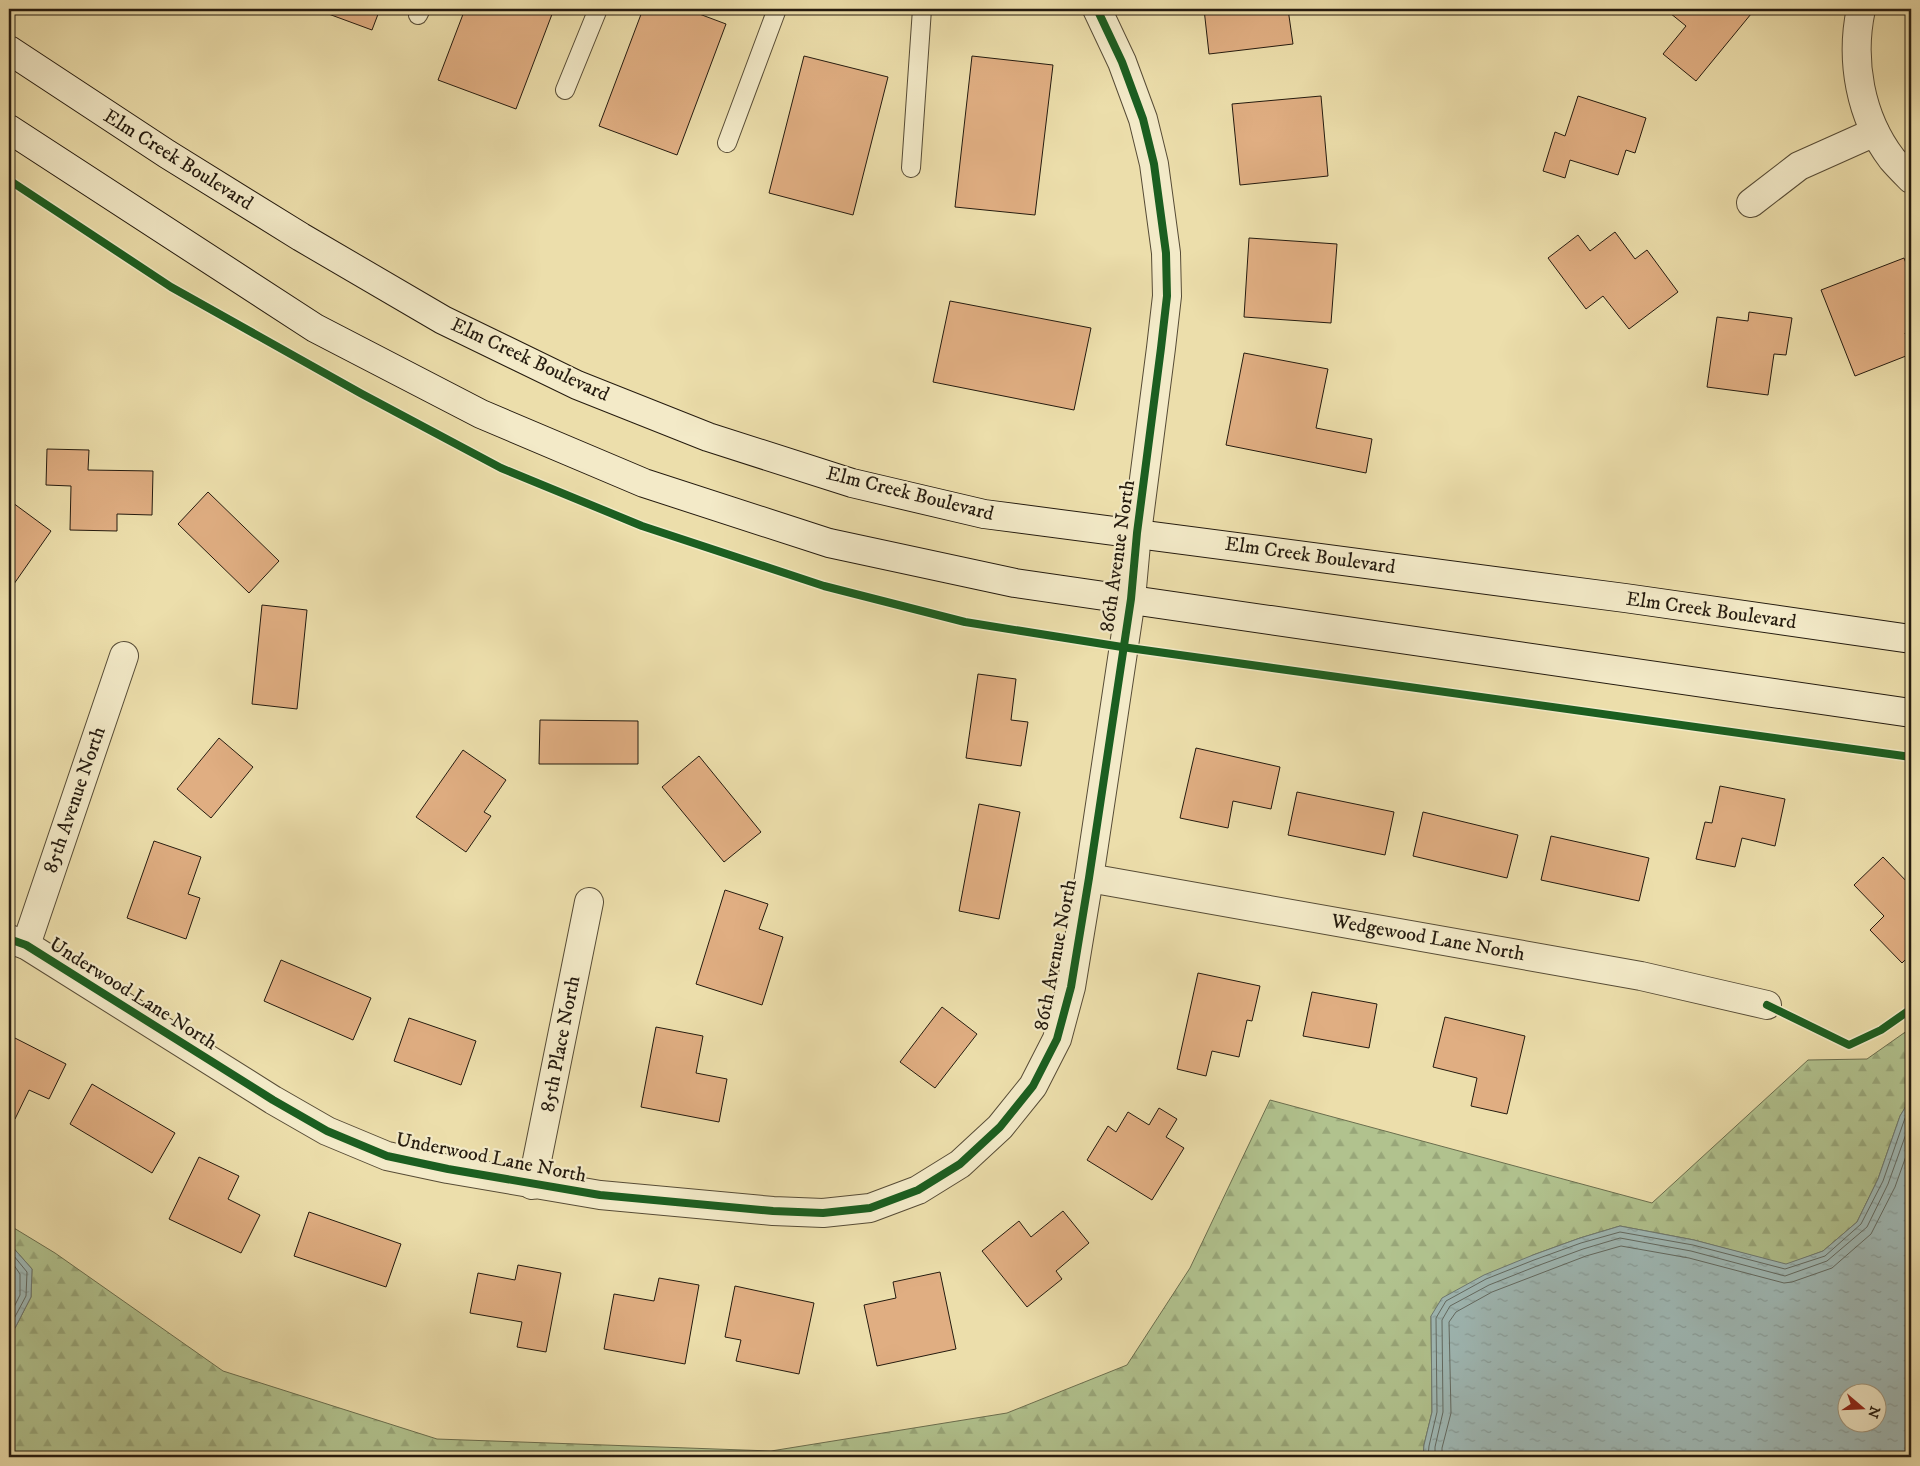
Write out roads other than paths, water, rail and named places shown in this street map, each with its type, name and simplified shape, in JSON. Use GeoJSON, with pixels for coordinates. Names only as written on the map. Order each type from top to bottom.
{"type":"FeatureCollection","features":[{"type":"Feature","properties":{"kind":"main road","name":"86th Avenue North"},"geometry":{"type":"LineString","coordinates":[[1000,1127],[1033,1086],[1057,1039],[1071,986],[1131,600],[1166,305],[1166,253],[1154,164],[1143,119],[1122,62],[1097,9]]}},
{"type":"Feature","properties":{"kind":"main road"},"geometry":{"type":"LineString","coordinates":[[1861,9],[1858,26],[1857,72],[1864,101],[1875,132],[1893,160],[1911,179]]}},
{"type":"Feature","properties":{"kind":"main road","name":"Elm Creek Boulevard"},"geometry":{"type":"LineString","coordinates":[[9,50],[167,154],[301,237],[443,320],[576,385],[708,437],[852,483],[984,514],[1711,610],[1911,639]]}},
{"type":"Feature","properties":{"kind":"main road"},"geometry":{"type":"LineString","coordinates":[[9,129],[315,328],[481,414],[644,483],[829,543],[1015,582],[1911,713]]}},
{"type":"Feature","properties":{"kind":"main road"},"geometry":{"type":"LineString","coordinates":[[1751,203],[1799,166],[1875,132]]}},
{"type":"Feature","properties":{"kind":"main road","name":"85th Avenue North"},"geometry":{"type":"LineString","coordinates":[[17,942],[124,656]]}},
{"type":"Feature","properties":{"kind":"main road","name":"Wedgewood Lane North"},"geometry":{"type":"LineString","coordinates":[[1089,878],[1642,976],[1767,1005]]}},
{"type":"Feature","properties":{"kind":"main road","name":"85th Place North"},"geometry":{"type":"LineString","coordinates":[[532,1185],[589,902]]}},
{"type":"Feature","properties":{"kind":"main road","name":"Underwood Lane North"},"geometry":{"type":"LineString","coordinates":[[17,942],[219,1068],[327,1130],[387,1156],[532,1185],[600,1195],[773,1211],[823,1213],[870,1208],[918,1190],[952,1169],[960,1164],[1000,1127]]}},
{"type":"Feature","properties":{"kind":"lane"},"geometry":{"type":"LineString","coordinates":[[565,90],[598,9]]}},
{"type":"Feature","properties":{"kind":"lane"},"geometry":{"type":"LineString","coordinates":[[726,143],[776,9]]}},
{"type":"Feature","properties":{"kind":"lane"},"geometry":{"type":"LineString","coordinates":[[912,168],[922,9]]}},
{"type":"Feature","properties":{"kind":"water"},"geometry":{"type":"Polygon","coordinates":[[[1911,1098],[1911,1457],[1423,1457],[1432,1412],[1431,1316],[1442,1298],[1484,1275],[1533,1255],[1620,1226],[1694,1240],[1786,1264],[1823,1251],[1857,1222],[1878,1179],[1900,1116],[1911,1098]]]}},
{"type":"Feature","properties":{"kind":"water"},"geometry":{"type":"Polygon","coordinates":[[[9,1243],[32,1269],[31,1297],[15,1328],[9,1335],[9,1243]]]}}]}
